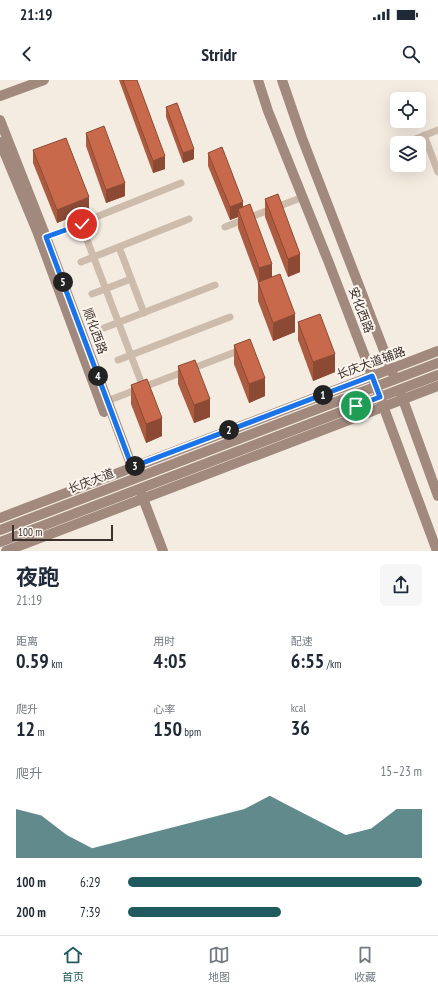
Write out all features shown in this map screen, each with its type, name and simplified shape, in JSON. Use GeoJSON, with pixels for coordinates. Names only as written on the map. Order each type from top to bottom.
{"type":"FeatureCollection","features":[{"type":"Feature","properties":{"kind":"main road"},"geometry":{"type":"LineString","coordinates":[[0,96],[44,80]]}},
{"type":"Feature","properties":{"kind":"main road","name":"安化西路"},"geometry":{"type":"LineString","coordinates":[[258,80],[268,110],[384,407],[437,551]]}},
{"type":"Feature","properties":{"kind":"main road","name":"安化西路"},"geometry":{"type":"LineString","coordinates":[[282,80],[302,138],[395,379],[438,496]]}},
{"type":"Feature","properties":{"kind":"main road","name":"顺化西路"},"geometry":{"type":"LineString","coordinates":[[0,120],[46,237],[107,400],[129,469]]}},
{"type":"Feature","properties":{"kind":"main road","name":"顺化西路"},"geometry":{"type":"LineString","coordinates":[[0,142],[137,489],[156,551]]}},
{"type":"Feature","properties":{"kind":"main road","name":"长庆大道辅路"},"geometry":{"type":"LineString","coordinates":[[0,518],[438,351]]}},
{"type":"Feature","properties":{"kind":"main road","name":"长庆大道"},"geometry":{"type":"LineString","coordinates":[[0,530],[438,363]]}},
{"type":"Feature","properties":{"kind":"main road","name":"长庆大道"},"geometry":{"type":"LineString","coordinates":[[0,542],[380,397],[401,395],[438,375]]}},
{"type":"Feature","properties":{"kind":"main road"},"geometry":{"type":"LineString","coordinates":[[6,551],[384,407],[401,395],[438,386]]}},
{"type":"Feature","properties":{"kind":"main road","name":"顺化西路"},"geometry":{"type":"LineString","coordinates":[[140,500],[163,551]]}},
{"type":"Feature","properties":{"kind":"street"},"geometry":{"type":"LineString","coordinates":[[424,136],[438,130]]}},
{"type":"Feature","properties":{"kind":"street"},"geometry":{"type":"LineString","coordinates":[[426,141],[438,172]]}},
{"type":"Feature","properties":{"kind":"street"},"geometry":{"type":"LineString","coordinates":[[46,237],[82,224],[181,183]]}},
{"type":"Feature","properties":{"kind":"street"},"geometry":{"type":"LineString","coordinates":[[225,227],[303,198]]}},
{"type":"Feature","properties":{"kind":"street"},"geometry":{"type":"LineString","coordinates":[[81,262],[189,219]]}},
{"type":"Feature","properties":{"kind":"street"},"geometry":{"type":"LineString","coordinates":[[82,224],[143,387]]}},
{"type":"Feature","properties":{"kind":"street"},"geometry":{"type":"LineString","coordinates":[[119,247],[144,313]]}},
{"type":"Feature","properties":{"kind":"street"},"geometry":{"type":"LineString","coordinates":[[92,294],[131,279]]}},
{"type":"Feature","properties":{"kind":"street"},"geometry":{"type":"LineString","coordinates":[[104,328],[215,285]]}},
{"type":"Feature","properties":{"kind":"street"},"geometry":{"type":"LineString","coordinates":[[118,360],[230,317]]}},
{"type":"Feature","properties":{"kind":"street"},"geometry":{"type":"LineString","coordinates":[[107,400],[238,351]]}},
{"type":"Feature","properties":{"kind":"building"},"geometry":{"type":"Polygon","coordinates":[[[123,80],[137,80],[165,156],[153,161],[123,80]]]}},
{"type":"Feature","properties":{"kind":"building"},"geometry":{"type":"Polygon","coordinates":[[[177,103],[194,149],[183,153],[166,107],[177,103]]]}},
{"type":"Feature","properties":{"kind":"building"},"geometry":{"type":"Polygon","coordinates":[[[104,126],[125,183],[106,190],[86,133],[104,126]]]}},
{"type":"Feature","properties":{"kind":"building"},"geometry":{"type":"Polygon","coordinates":[[[66,138],[89,197],[57,210],[33,150],[66,138]]]}},
{"type":"Feature","properties":{"kind":"building"},"geometry":{"type":"Polygon","coordinates":[[[222,147],[243,202],[230,207],[208,153],[222,147]]]}},
{"type":"Feature","properties":{"kind":"building"},"geometry":{"type":"Polygon","coordinates":[[[278,194],[300,254],[288,259],[265,199],[278,194]]]}},
{"type":"Feature","properties":{"kind":"building"},"geometry":{"type":"Polygon","coordinates":[[[250,204],[272,264],[259,268],[238,209],[250,204]]]}},
{"type":"Feature","properties":{"kind":"building"},"geometry":{"type":"Polygon","coordinates":[[[280,274],[295,314],[273,323],[258,282],[280,274]]]}},
{"type":"Feature","properties":{"kind":"building"},"geometry":{"type":"Polygon","coordinates":[[[320,314],[335,354],[313,362],[298,322],[320,314]]]}},
{"type":"Feature","properties":{"kind":"building"},"geometry":{"type":"Polygon","coordinates":[[[250,339],[265,378],[249,384],[234,345],[250,339]]]}},
{"type":"Feature","properties":{"kind":"building"},"geometry":{"type":"Polygon","coordinates":[[[195,360],[210,399],[194,405],[178,366],[195,360]]]}},
{"type":"Feature","properties":{"kind":"building"},"geometry":{"type":"Polygon","coordinates":[[[147,379],[162,418],[146,424],[131,385],[147,379]]]}},
{"type":"Feature","properties":{"kind":"route"},"geometry":{"type":"LineString","coordinates":[[82,224],[46,237],[132,467],[372,376],[380,397],[356,406]]}}]}
